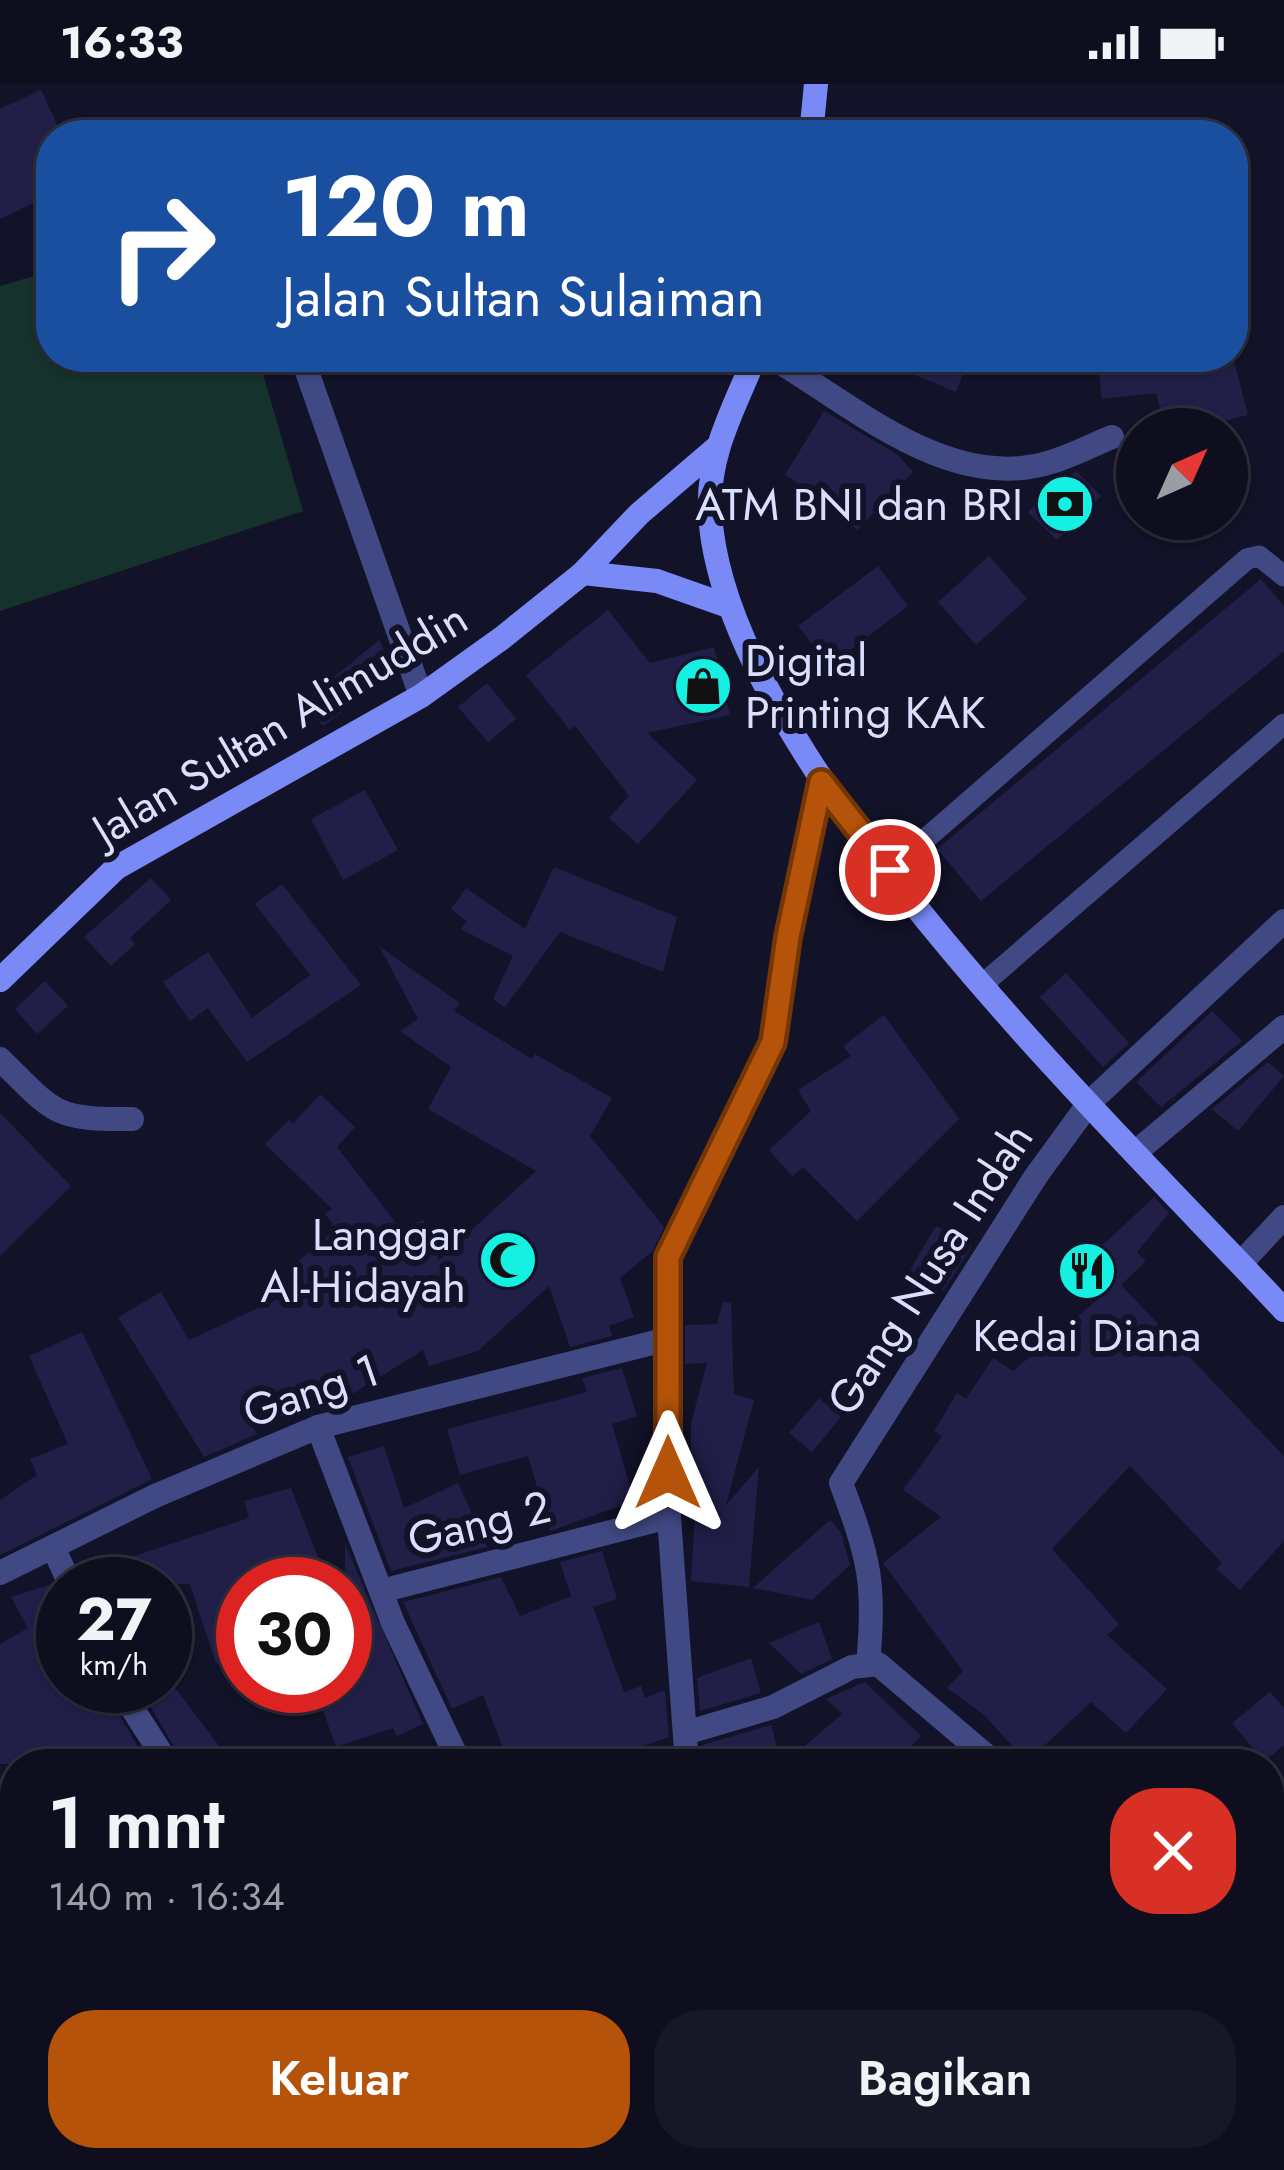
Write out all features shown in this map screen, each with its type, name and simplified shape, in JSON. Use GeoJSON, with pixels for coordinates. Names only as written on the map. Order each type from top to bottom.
{"type":"FeatureCollection","features":[{"type":"Feature","properties":{"kind":"main road"},"geometry":{"type":"LineString","coordinates":[[812,120],[816,84]]}},
{"type":"Feature","properties":{"kind":"main road"},"geometry":{"type":"LineString","coordinates":[[748,372],[715,449],[710,508],[728,606],[821,782],[982,984],[1284,1310]]}},
{"type":"Feature","properties":{"kind":"main road","name":"Jalan Sultan Alimuddin"},"geometry":{"type":"LineString","coordinates":[[0,980],[116,868],[141,850],[421,696],[583,573],[639,514],[715,449]]}},
{"type":"Feature","properties":{"kind":"main road"},"geometry":{"type":"LineString","coordinates":[[583,573],[657,581],[728,606]]}},
{"type":"Feature","properties":{"kind":"street"},"geometry":{"type":"LineString","coordinates":[[307,372],[421,696]]}},
{"type":"Feature","properties":{"kind":"street"},"geometry":{"type":"LineString","coordinates":[[796,372],[938,458],[987,468],[1048,464],[1112,437]]}},
{"type":"Feature","properties":{"kind":"street"},"geometry":{"type":"LineString","coordinates":[[686,1749],[669,1517],[668,1257],[773,1042],[788,937],[821,782]]}},
{"type":"Feature","properties":{"kind":"street","name":"Gang Nusa Indah"},"geometry":{"type":"LineString","coordinates":[[868,1664],[874,1595],[870,1558],[841,1483],[1036,1176],[1090,1102],[1284,921]]}},
{"type":"Feature","properties":{"kind":"street"},"geometry":{"type":"LineString","coordinates":[[1136,1152],[1284,1028]]}},
{"type":"Feature","properties":{"kind":"street"},"geometry":{"type":"LineString","coordinates":[[0,1059],[51,1109],[70,1120],[132,1118]]}},
{"type":"Feature","properties":{"kind":"street"},"geometry":{"type":"LineString","coordinates":[[1240,1263],[1284,1217]]}},
{"type":"Feature","properties":{"kind":"street","name":"Gang 1"},"geometry":{"type":"LineString","coordinates":[[0,1573],[318,1427],[668,1339]]}},
{"type":"Feature","properties":{"kind":"street"},"geometry":{"type":"LineString","coordinates":[[318,1427],[381,1592],[453,1749]]}},
{"type":"Feature","properties":{"kind":"street","name":"Gang 2"},"geometry":{"type":"LineString","coordinates":[[381,1592],[669,1517]]}},
{"type":"Feature","properties":{"kind":"street"},"geometry":{"type":"LineString","coordinates":[[53,1547],[58,1557]]}},
{"type":"Feature","properties":{"kind":"street"},"geometry":{"type":"LineString","coordinates":[[685,1733],[773,1707],[868,1664],[878,1664],[897,1675],[979,1749]]}},
{"type":"Feature","properties":{"kind":"street"},"geometry":{"type":"LineString","coordinates":[[135,1713],[158,1749]]}},
{"type":"Feature","properties":{"kind":"lane"},"geometry":{"type":"LineString","coordinates":[[890,870],[1247,559],[1259,556],[1284,576]]}},
{"type":"Feature","properties":{"kind":"lane"},"geometry":{"type":"LineString","coordinates":[[982,984],[1284,724]]}},
{"type":"Feature","properties":{"kind":"green space"},"geometry":{"type":"Polygon","coordinates":[[[36,275],[36,372],[262,372],[303,511],[0,611],[0,286],[36,275]]]}},
{"type":"Feature","properties":{"kind":"building"},"geometry":{"type":"Polygon","coordinates":[[[41,90],[55,120],[36,120],[36,202],[0,219],[0,109],[41,90]]]}},
{"type":"Feature","properties":{"kind":"building"},"geometry":{"type":"Polygon","coordinates":[[[908,372],[963,372],[956,392],[908,372]]]}},
{"type":"Feature","properties":{"kind":"building"},"geometry":{"type":"Polygon","coordinates":[[[1099,372],[1237,372],[1246,408],[1160,408],[1156,393],[1102,399],[1099,372]]]}},
{"type":"Feature","properties":{"kind":"building"},"geometry":{"type":"Polygon","coordinates":[[[824,411],[898,455],[913,472],[857,530],[831,504],[785,475],[824,411]]]}},
{"type":"Feature","properties":{"kind":"building","name":"ATM BNI dan BRI"},"geometry":{"type":"Polygon","coordinates":[[[1076,471],[1101,496],[1057,540],[1028,512],[1076,471]]]}},
{"type":"Feature","properties":{"kind":"building"},"geometry":{"type":"Polygon","coordinates":[[[989,556],[1027,599],[976,645],[938,602],[989,556]]]}},
{"type":"Feature","properties":{"kind":"building"},"geometry":{"type":"Polygon","coordinates":[[[878,566],[908,606],[829,666],[798,626],[878,566]]]}},
{"type":"Feature","properties":{"kind":"building"},"geometry":{"type":"Polygon","coordinates":[[[1261,579],[1284,606],[1284,651],[981,901],[937,849],[1261,579]]]}},
{"type":"Feature","properties":{"kind":"building"},"geometry":{"type":"Polygon","coordinates":[[[608,610],[650,663],[714,647],[730,715],[647,733],[697,780],[638,844],[609,818],[629,796],[575,726],[570,730],[526,675],[608,610]]]}},
{"type":"Feature","properties":{"kind":"building"},"geometry":{"type":"Polygon","coordinates":[[[379,640],[395,672],[323,726],[304,702],[379,640]]]}},
{"type":"Feature","properties":{"kind":"building"},"geometry":{"type":"Polygon","coordinates":[[[487,683],[516,719],[488,742],[458,707],[487,683]]]}},
{"type":"Feature","properties":{"kind":"building"},"geometry":{"type":"Polygon","coordinates":[[[365,790],[398,850],[343,880],[311,819],[365,790]]]}},
{"type":"Feature","properties":{"kind":"building"},"geometry":{"type":"Polygon","coordinates":[[[554,867],[677,917],[663,972],[560,932],[505,1007],[493,999],[513,956],[461,929],[467,921],[451,909],[466,888],[525,929],[554,867]]]}},
{"type":"Feature","properties":{"kind":"building"},"geometry":{"type":"Polygon","coordinates":[[[151,878],[171,900],[130,938],[135,944],[111,966],[84,937],[151,878]]]}},
{"type":"Feature","properties":{"kind":"building"},"geometry":{"type":"Polygon","coordinates":[[[282,884],[361,985],[247,1062],[208,1008],[190,1021],[163,982],[208,952],[252,1018],[310,975],[255,904],[282,884]]]}},
{"type":"Feature","properties":{"kind":"building"},"geometry":{"type":"Polygon","coordinates":[[[379,946],[460,1003],[454,1011],[532,1059],[535,1054],[612,1098],[590,1136],[664,1227],[653,1251],[620,1278],[634,1317],[609,1326],[612,1336],[570,1347],[549,1286],[478,1351],[429,1366],[423,1350],[333,1406],[326,1387],[250,1422],[257,1434],[204,1457],[118,1317],[161,1292],[189,1340],[306,1286],[290,1268],[336,1229],[325,1214],[332,1209],[265,1144],[289,1120],[293,1124],[320,1094],[355,1127],[337,1147],[400,1228],[424,1220],[439,1260],[536,1171],[428,1109],[451,1067],[400,1031],[418,1019],[379,946]]]}},
{"type":"Feature","properties":{"kind":"building"},"geometry":{"type":"Polygon","coordinates":[[[1066,973],[1129,1043],[1103,1067],[1040,997],[1066,973]]]}},
{"type":"Feature","properties":{"kind":"building"},"geometry":{"type":"Polygon","coordinates":[[[45,981],[68,1006],[37,1034],[15,1009],[45,981]]]}},
{"type":"Feature","properties":{"kind":"building"},"geometry":{"type":"Polygon","coordinates":[[[1212,1011],[1242,1041],[1161,1107],[1136,1082],[1212,1011]]]}},
{"type":"Feature","properties":{"kind":"building"},"geometry":{"type":"Polygon","coordinates":[[[884,1015],[959,1119],[857,1221],[803,1167],[792,1176],[769,1150],[811,1111],[798,1090],[851,1056],[843,1046],[884,1015]]]}},
{"type":"Feature","properties":{"kind":"building"},"geometry":{"type":"Polygon","coordinates":[[[1268,1062],[1284,1076],[1238,1131],[1212,1109],[1268,1062]]]}},
{"type":"Feature","properties":{"kind":"building"},"geometry":{"type":"Polygon","coordinates":[[[0,1113],[71,1186],[0,1256],[0,1113]]]}},
{"type":"Feature","properties":{"kind":"building"},"geometry":{"type":"Polygon","coordinates":[[[1154,1197],[1169,1213],[1137,1252],[1146,1261],[1121,1285],[1284,1456],[1284,1541],[1240,1590],[1216,1569],[1222,1563],[1130,1466],[1052,1549],[1119,1624],[1107,1635],[1167,1689],[1126,1733],[1091,1702],[1041,1749],[1015,1749],[984,1715],[947,1688],[963,1671],[883,1563],[941,1517],[903,1490],[942,1436],[934,1431],[957,1393],[966,1399],[993,1358],[1013,1371],[1098,1299],[1074,1272],[1154,1197]]]}},
{"type":"Feature","properties":{"kind":"building"},"geometry":{"type":"Polygon","coordinates":[[[936,1226],[972,1246],[944,1290],[910,1270],[936,1226]]]}},
{"type":"Feature","properties":{"kind":"building"},"geometry":{"type":"Polygon","coordinates":[[[723,1302],[731,1303],[734,1394],[754,1400],[726,1505],[759,1467],[749,1587],[691,1581],[697,1483],[691,1485],[691,1423],[707,1363],[685,1364],[685,1325],[717,1324],[723,1302]]]}},
{"type":"Feature","properties":{"kind":"building"},"geometry":{"type":"Polygon","coordinates":[[[82,1332],[152,1479],[0,1555],[0,1500],[37,1475],[30,1459],[68,1444],[29,1356],[82,1332]]]}},
{"type":"Feature","properties":{"kind":"building"},"geometry":{"type":"Polygon","coordinates":[[[622,1368],[637,1416],[612,1424],[634,1501],[550,1531],[528,1456],[460,1475],[447,1429],[587,1392],[582,1378],[622,1368]]]}},
{"type":"Feature","properties":{"kind":"building"},"geometry":{"type":"Polygon","coordinates":[[[819,1398],[841,1417],[812,1452],[789,1433],[819,1398]]]}},
{"type":"Feature","properties":{"kind":"building"},"geometry":{"type":"Polygon","coordinates":[[[384,1446],[404,1508],[458,1483],[487,1547],[391,1571],[348,1457],[384,1446]]]}},
{"type":"Feature","properties":{"kind":"building"},"geometry":{"type":"Polygon","coordinates":[[[291,1488],[318,1557],[216,1557],[216,1664],[192,1590],[192,1557],[131,1557],[249,1518],[244,1501],[291,1488]]]}},
{"type":"Feature","properties":{"kind":"building"},"geometry":{"type":"Polygon","coordinates":[[[830,1520],[841,1532],[850,1565],[812,1600],[753,1588],[830,1520]]]}},
{"type":"Feature","properties":{"kind":"building"},"geometry":{"type":"Polygon","coordinates":[[[602,1551],[617,1599],[593,1607],[624,1692],[641,1686],[645,1698],[665,1690],[669,1737],[635,1749],[503,1749],[483,1695],[452,1709],[403,1602],[501,1577],[520,1616],[571,1596],[560,1562],[602,1551]]]}},
{"type":"Feature","properties":{"kind":"building"},"geometry":{"type":"Polygon","coordinates":[[[36,1589],[36,1713],[118,1713],[139,1749],[0,1749],[0,1644],[28,1628],[11,1597],[36,1589]]]}},
{"type":"Feature","properties":{"kind":"building"},"geometry":{"type":"Polygon","coordinates":[[[372,1606],[423,1724],[397,1736],[393,1728],[336,1747],[324,1713],[372,1713],[372,1606]]]}},
{"type":"Feature","properties":{"kind":"building"},"geometry":{"type":"Polygon","coordinates":[[[819,1622],[832,1659],[801,1674],[769,1643],[819,1622]]]}},
{"type":"Feature","properties":{"kind":"building"},"geometry":{"type":"Polygon","coordinates":[[[751,1658],[761,1693],[700,1711],[697,1678],[751,1658]]]}},
{"type":"Feature","properties":{"kind":"building"},"geometry":{"type":"Polygon","coordinates":[[[865,1682],[921,1736],[908,1749],[801,1749],[842,1714],[826,1699],[865,1682]]]}},
{"type":"Feature","properties":{"kind":"building"},"geometry":{"type":"Polygon","coordinates":[[[1270,1692],[1284,1708],[1284,1745],[1253,1749],[1232,1723],[1270,1692]]]}},
{"type":"Feature","properties":{"kind":"building"},"geometry":{"type":"Polygon","coordinates":[[[192,1710],[222,1749],[175,1749],[154,1713],[192,1710]]]}},
{"type":"Feature","properties":{"kind":"building"},"geometry":{"type":"Polygon","coordinates":[[[771,1725],[778,1749],[702,1749],[702,1745],[771,1725]]]}},
{"type":"Feature","properties":{"kind":"place","name":"ATM BNI dan BRI"},"geometry":{"type":"Point","coordinates":[1065,504]}},
{"type":"Feature","properties":{"kind":"place","name":"Digital Printing KAK"},"geometry":{"type":"Point","coordinates":[703,686]}},
{"type":"Feature","properties":{"kind":"place","name":"Langgar Al-Hidayah"},"geometry":{"type":"Point","coordinates":[508,1260]}},
{"type":"Feature","properties":{"kind":"place","name":"Kedai Diana"},"geometry":{"type":"Point","coordinates":[1087,1271]}},
{"type":"Feature","properties":{"kind":"route"},"geometry":{"type":"LineString","coordinates":[[668,1473],[668,1257],[749,1100],[773,1042],[788,937],[821,782],[890,870]]}}]}
